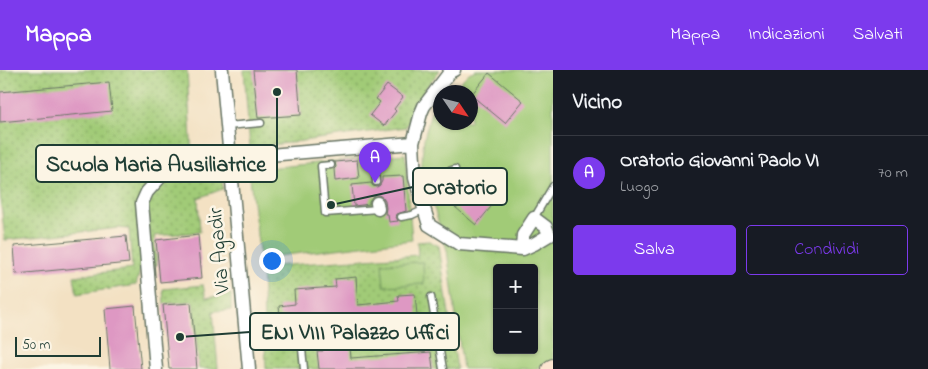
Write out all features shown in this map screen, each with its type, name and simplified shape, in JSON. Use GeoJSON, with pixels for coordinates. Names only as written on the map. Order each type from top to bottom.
{"type":"FeatureCollection","features":[{"type":"Feature","properties":{"kind":"street","name":"Via Agadir"},"geometry":{"type":"LineString","coordinates":[[222,70],[249,369]]}},
{"type":"Feature","properties":{"kind":"street"},"geometry":{"type":"LineString","coordinates":[[454,70],[450,72],[424,106],[414,143],[415,178],[429,225],[459,244],[522,248],[534,244],[549,235],[546,227],[534,218],[523,235],[522,248]]}},
{"type":"Feature","properties":{"kind":"street"},"geometry":{"type":"LineString","coordinates":[[156,369],[142,203],[147,192],[173,163],[414,143]]}},
{"type":"Feature","properties":{"kind":"lane"},"geometry":{"type":"LineString","coordinates":[[227,126],[261,123]]}},
{"type":"Feature","properties":{"kind":"lane"},"geometry":{"type":"LineString","coordinates":[[373,146],[376,182]]}},
{"type":"Feature","properties":{"kind":"lane"},"geometry":{"type":"LineString","coordinates":[[331,165],[321,166],[325,213],[378,206]]}},
{"type":"Feature","properties":{"kind":"lane"},"geometry":{"type":"LineString","coordinates":[[418,188],[434,176],[455,169]]}},
{"type":"Feature","properties":{"kind":"lane"},"geometry":{"type":"LineString","coordinates":[[534,218],[553,186]]}},
{"type":"Feature","properties":{"kind":"lane"},"geometry":{"type":"LineString","coordinates":[[401,217],[412,216],[425,209]]}},
{"type":"Feature","properties":{"kind":"lane"},"geometry":{"type":"LineString","coordinates":[[431,298],[443,369]]}},
{"type":"Feature","properties":{"kind":"lane"},"geometry":{"type":"LineString","coordinates":[[246,335],[300,329],[304,369]]}},
{"type":"Feature","properties":{"kind":"green space"},"geometry":{"type":"Polygon","coordinates":[[[0,70],[187,70],[192,158],[221,159],[223,189],[198,198],[200,232],[154,236],[157,265],[141,267],[136,285],[77,294],[74,276],[132,269],[129,229],[119,228],[5,240],[0,193],[0,70]]]}},
{"type":"Feature","properties":{"kind":"green space"},"geometry":{"type":"Polygon","coordinates":[[[244,70],[440,70],[425,89],[406,127],[250,148],[244,70]]]}},
{"type":"Feature","properties":{"kind":"green space"},"geometry":{"type":"Polygon","coordinates":[[[476,70],[553,70],[553,361],[535,369],[463,369],[447,250],[421,166],[424,139],[433,110],[433,130],[478,130],[478,85],[457,85],[469,73],[476,70]]]}},
{"type":"Feature","properties":{"kind":"green space"},"geometry":{"type":"Polygon","coordinates":[[[405,154],[412,240],[260,258],[249,170],[405,154]]]}},
{"type":"Feature","properties":{"kind":"green space"},"geometry":{"type":"Polygon","coordinates":[[[429,241],[439,246],[457,369],[266,369],[262,267],[418,255],[417,242],[429,241]]]}},
{"type":"Feature","properties":{"kind":"green space"},"geometry":{"type":"Polygon","coordinates":[[[423,262],[424,284],[384,286],[382,264],[423,262]]]}},
{"type":"Feature","properties":{"kind":"green space"},"geometry":{"type":"Polygon","coordinates":[[[203,285],[206,298],[231,294],[231,310],[213,311],[218,369],[199,369],[193,301],[164,304],[163,289],[203,285]]]}},
{"type":"Feature","properties":{"kind":"building"},"geometry":{"type":"Polygon","coordinates":[[[253,70],[297,70],[301,115],[258,118],[253,70]]]}},
{"type":"Feature","properties":{"kind":"building"},"geometry":{"type":"Polygon","coordinates":[[[489,73],[523,101],[505,123],[478,101],[478,86],[489,73]]]}},
{"type":"Feature","properties":{"kind":"building"},"geometry":{"type":"Polygon","coordinates":[[[109,82],[112,111],[0,122],[0,92],[109,82]]]}},
{"type":"Feature","properties":{"kind":"building"},"geometry":{"type":"Polygon","coordinates":[[[387,85],[403,97],[394,109],[396,111],[384,126],[370,115],[380,102],[376,99],[387,85]]]}},
{"type":"Feature","properties":{"kind":"building"},"geometry":{"type":"Polygon","coordinates":[[[357,160],[359,178],[335,181],[335,162],[357,160]]]}},
{"type":"Feature","properties":{"kind":"building"},"geometry":{"type":"Polygon","coordinates":[[[460,172],[495,202],[476,225],[441,195],[460,172]]]}},
{"type":"Feature","properties":{"kind":"building"},"geometry":{"type":"Polygon","coordinates":[[[403,176],[406,211],[397,214],[398,221],[389,222],[388,214],[385,214],[385,201],[379,195],[372,197],[369,204],[354,206],[352,185],[371,183],[377,187],[382,181],[382,177],[403,176]]]}},
{"type":"Feature","properties":{"kind":"building"},"geometry":{"type":"Polygon","coordinates":[[[198,235],[202,278],[160,282],[156,240],[198,235]]]}},
{"type":"Feature","properties":{"kind":"building"},"geometry":{"type":"Polygon","coordinates":[[[126,236],[129,263],[16,274],[14,246],[126,236]]]}},
{"type":"Feature","properties":{"kind":"building"},"geometry":{"type":"Polygon","coordinates":[[[356,277],[358,305],[399,301],[398,295],[415,294],[421,332],[377,340],[376,338],[367,339],[367,336],[349,337],[351,358],[431,352],[433,369],[319,369],[317,351],[323,351],[321,333],[316,333],[314,314],[280,317],[279,306],[295,304],[294,290],[336,287],[335,279],[356,277]]]}},
{"type":"Feature","properties":{"kind":"building"},"geometry":{"type":"Polygon","coordinates":[[[191,303],[197,369],[169,369],[163,305],[191,303]]]}},
{"type":"Feature","properties":{"kind":"building"},"geometry":{"type":"Polygon","coordinates":[[[135,306],[141,369],[110,369],[105,309],[135,306]]]}},
{"type":"Feature","properties":{"kind":"place","name":"Scuola Maria Ausiliatrice"},"geometry":{"type":"Point","coordinates":[277,92]}},
{"type":"Feature","properties":{"kind":"place","name":"Oratorio Giovanni Paolo VI"},"geometry":{"type":"Point","coordinates":[375,183]}},
{"type":"Feature","properties":{"kind":"place","name":"Oratorio"},"geometry":{"type":"Point","coordinates":[331,205]}},
{"type":"Feature","properties":{"kind":"place","name":"ENI VIII Palazzo Uffici"},"geometry":{"type":"Point","coordinates":[180,337]}}]}
